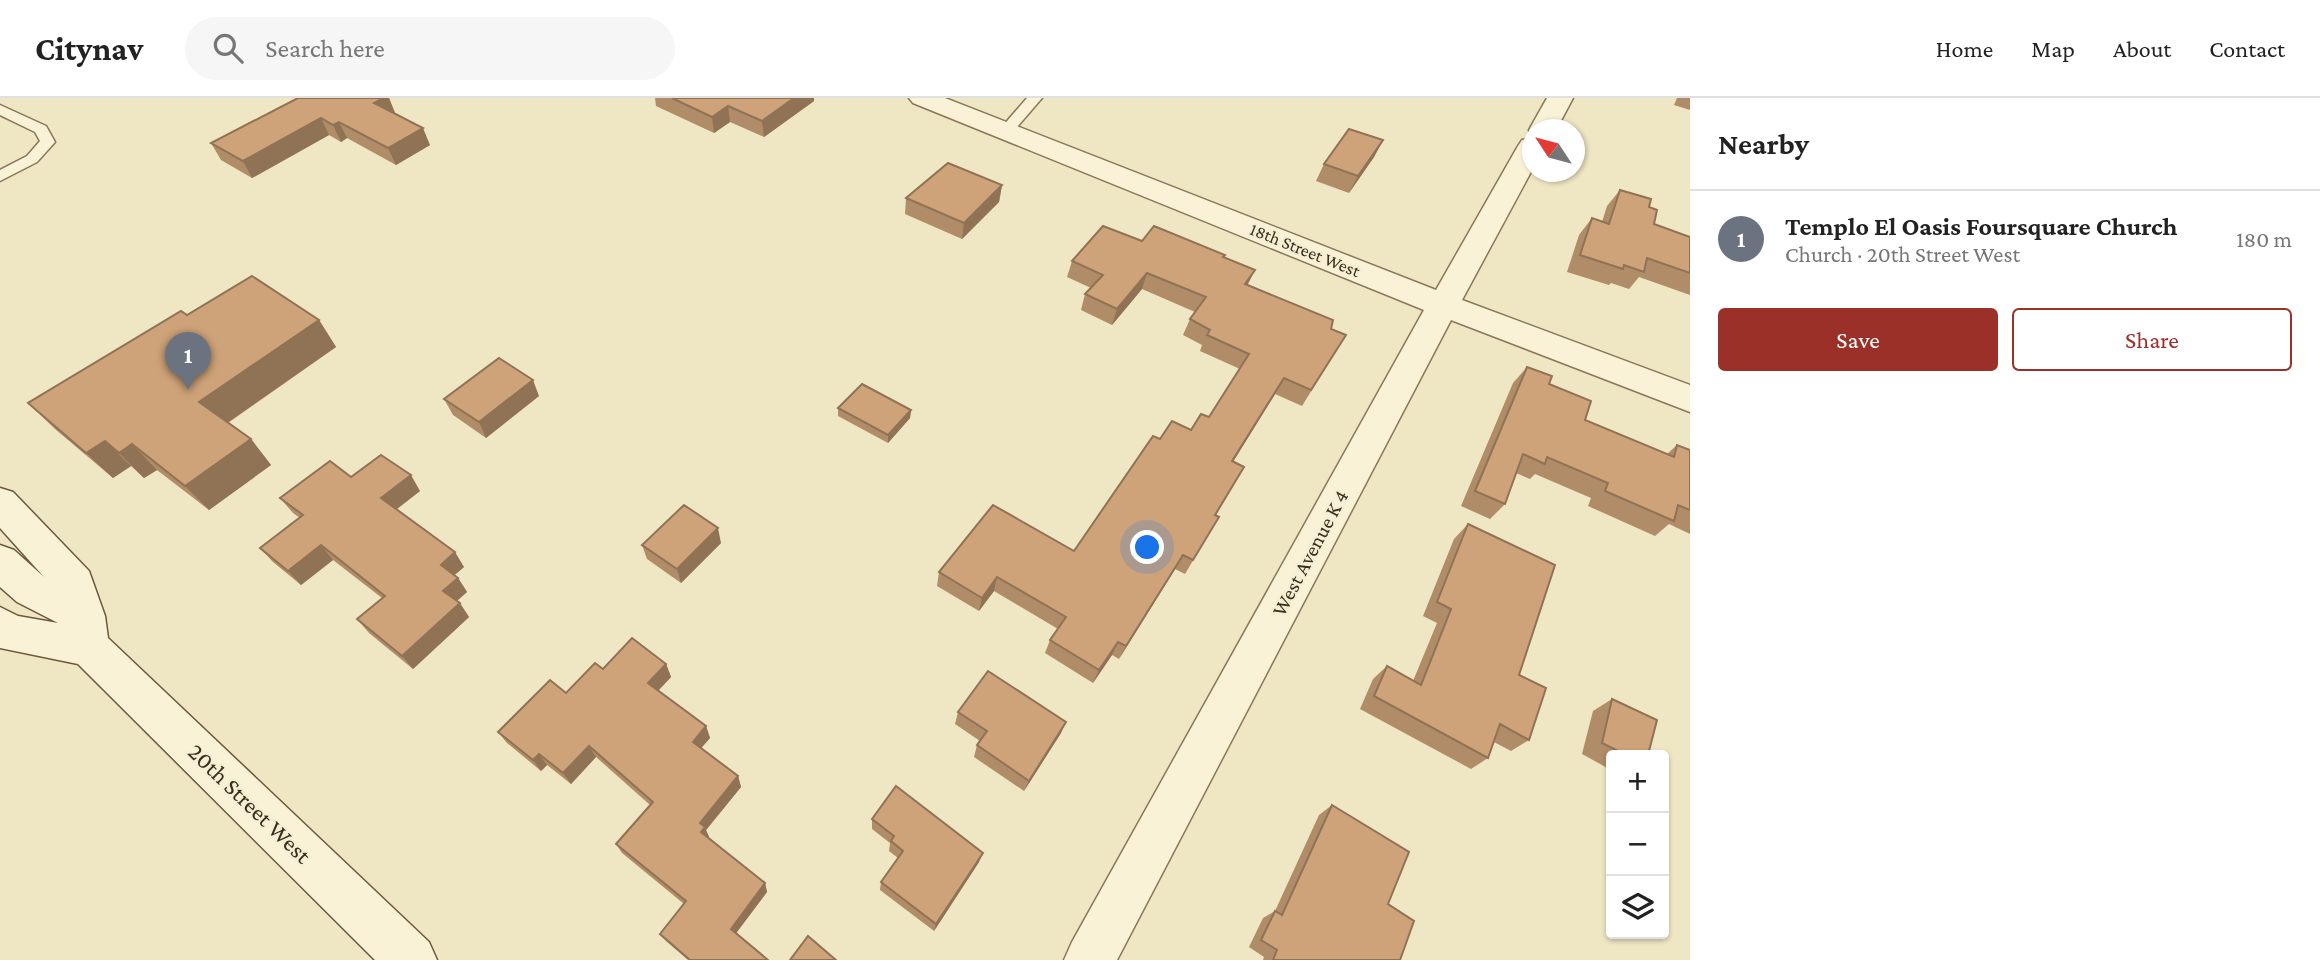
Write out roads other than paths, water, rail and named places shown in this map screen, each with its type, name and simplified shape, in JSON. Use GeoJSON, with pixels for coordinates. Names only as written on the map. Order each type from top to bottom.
{"type":"FeatureCollection","features":[{"type":"Feature","properties":{"kind":"street","name":"18th Street West"},"geometry":{"type":"LineString","coordinates":[[922,98],[1443,305],[1690,399]]}},
{"type":"Feature","properties":{"kind":"street"},"geometry":{"type":"LineString","coordinates":[[1548,119],[1560,98]]}},
{"type":"Feature","properties":{"kind":"street","name":"West Avenue K 4"},"geometry":{"type":"LineString","coordinates":[[1090,960],[1443,305],[1522,164]]}},
{"type":"Feature","properties":{"kind":"street","name":"20th Street West"},"geometry":{"type":"LineString","coordinates":[[0,503],[75,583],[87,631],[411,960]]}},
{"type":"Feature","properties":{"kind":"street"},"geometry":{"type":"LineString","coordinates":[[0,562],[31,590],[87,631]]}},
{"type":"Feature","properties":{"kind":"street"},"geometry":{"type":"LineString","coordinates":[[0,625],[7,632],[87,631]]}},
{"type":"Feature","properties":{"kind":"lane"},"geometry":{"type":"LineString","coordinates":[[1006,131],[1035,98]]}},
{"type":"Feature","properties":{"kind":"lane"},"geometry":{"type":"LineString","coordinates":[[0,109],[41,129],[48,142],[32,159],[0,176]]}},
{"type":"Feature","properties":{"kind":"place","name":"Templo El Oasis Foursquare Church"},"geometry":{"type":"Point","coordinates":[188,390]}}]}
